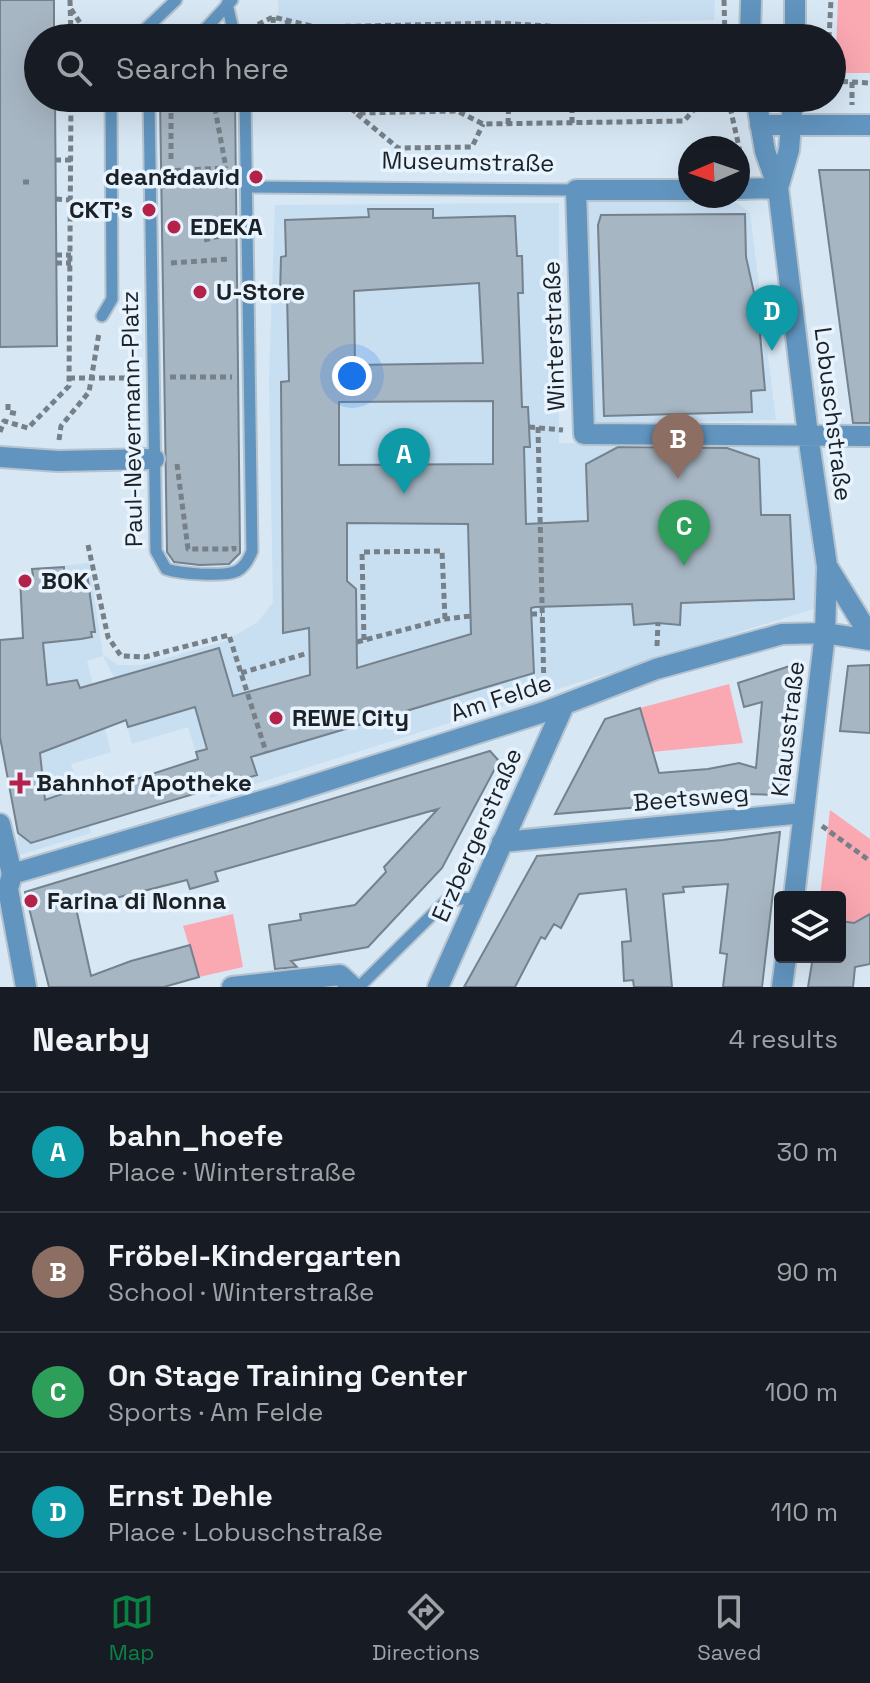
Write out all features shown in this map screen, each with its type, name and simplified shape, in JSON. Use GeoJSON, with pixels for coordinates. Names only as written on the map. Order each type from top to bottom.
{"type":"FeatureCollection","features":[{"type":"Feature","properties":{"kind":"street"},"geometry":{"type":"LineString","coordinates":[[750,24],[751,0]]}},
{"type":"Feature","properties":{"kind":"street"},"geometry":{"type":"LineString","coordinates":[[795,0],[795,24]]}},
{"type":"Feature","properties":{"kind":"street"},"geometry":{"type":"LineString","coordinates":[[758,112],[778,188]]}},
{"type":"Feature","properties":{"kind":"street"},"geometry":{"type":"LineString","coordinates":[[778,188],[789,150],[792,112]]}},
{"type":"Feature","properties":{"kind":"street"},"geometry":{"type":"LineString","coordinates":[[760,125],[870,125]]}},
{"type":"Feature","properties":{"kind":"street"},"geometry":{"type":"LineString","coordinates":[[750,189],[778,188]]}},
{"type":"Feature","properties":{"kind":"street","name":"Lobuschstraße"},"geometry":{"type":"LineString","coordinates":[[778,188],[827,566],[870,638]]}},
{"type":"Feature","properties":{"kind":"street","name":"Museumstraße"},"geometry":{"type":"LineString","coordinates":[[576,190],[678,190]]}},
{"type":"Feature","properties":{"kind":"street","name":"Winterstraße"},"geometry":{"type":"LineString","coordinates":[[576,190],[584,434],[870,436]]}},
{"type":"Feature","properties":{"kind":"street"},"geometry":{"type":"LineString","coordinates":[[0,457],[58,461],[154,459]]}},
{"type":"Feature","properties":{"kind":"street","name":"Klausstraße"},"geometry":{"type":"LineString","coordinates":[[795,891],[825,633],[827,566]]}},
{"type":"Feature","properties":{"kind":"street","name":"Am Felde"},"geometry":{"type":"LineString","coordinates":[[12,874],[282,795],[554,708],[656,669],[768,638],[798,632],[870,638]]}},
{"type":"Feature","properties":{"kind":"street","name":"Erzbergerstraße"},"geometry":{"type":"LineString","coordinates":[[438,987],[502,842],[554,708]]}},
{"type":"Feature","properties":{"kind":"street","name":"Beetsweg"},"geometry":{"type":"LineString","coordinates":[[502,842],[804,813]]}},
{"type":"Feature","properties":{"kind":"street"},"geometry":{"type":"LineString","coordinates":[[0,824],[12,874],[8,889],[26,987]]}},
{"type":"Feature","properties":{"kind":"street"},"geometry":{"type":"LineString","coordinates":[[782,987],[785,963]]}},
{"type":"Feature","properties":{"kind":"street"},"geometry":{"type":"LineString","coordinates":[[232,987],[340,975],[356,987]]}},
{"type":"Feature","properties":{"kind":"lane"},"geometry":{"type":"LineString","coordinates":[[151,24],[176,0]]}},
{"type":"Feature","properties":{"kind":"lane"},"geometry":{"type":"LineString","coordinates":[[229,2],[232,24]]}},
{"type":"Feature","properties":{"kind":"lane"},"geometry":{"type":"LineString","coordinates":[[209,24],[229,2]]}},
{"type":"Feature","properties":{"kind":"lane"},"geometry":{"type":"LineString","coordinates":[[102,316],[112,299],[111,112]]}},
{"type":"Feature","properties":{"kind":"lane","name":"Paul-Nevermann-Platz"},"geometry":{"type":"LineString","coordinates":[[149,112],[156,551],[166,569],[176,572],[232,573],[245,565],[252,551],[245,112]]}},
{"type":"Feature","properties":{"kind":"lane","name":"Museumstraße"},"geometry":{"type":"LineString","coordinates":[[246,187],[576,190]]}},
{"type":"Feature","properties":{"kind":"lane"},"geometry":{"type":"LineString","coordinates":[[356,987],[446,901],[478,897]]}},
{"type":"Feature","properties":{"kind":"path"},"geometry":{"type":"LineString","coordinates":[[70,0],[71,24]]}},
{"type":"Feature","properties":{"kind":"path"},"geometry":{"type":"LineString","coordinates":[[724,0],[725,24]]}},
{"type":"Feature","properties":{"kind":"path"},"geometry":{"type":"LineString","coordinates":[[830,24],[831,0]]}},
{"type":"Feature","properties":{"kind":"path"},"geometry":{"type":"LineString","coordinates":[[70,8],[81,24]]}},
{"type":"Feature","properties":{"kind":"path"},"geometry":{"type":"LineString","coordinates":[[259,24],[273,17],[304,24]]}},
{"type":"Feature","properties":{"kind":"path"},"geometry":{"type":"LineString","coordinates":[[273,17],[273,24]]}},
{"type":"Feature","properties":{"kind":"path"},"geometry":{"type":"LineString","coordinates":[[287,20],[287,24]]}},
{"type":"Feature","properties":{"kind":"path"},"geometry":{"type":"LineString","coordinates":[[452,24],[518,24]]}},
{"type":"Feature","properties":{"kind":"path"},"geometry":{"type":"LineString","coordinates":[[846,82],[870,83]]}},
{"type":"Feature","properties":{"kind":"path"},"geometry":{"type":"LineString","coordinates":[[4,421],[28,428],[69,386],[71,112]]}},
{"type":"Feature","properties":{"kind":"path"},"geometry":{"type":"LineString","coordinates":[[172,112],[167,171],[228,168]]}},
{"type":"Feature","properties":{"kind":"path"},"geometry":{"type":"LineString","coordinates":[[216,112],[228,168],[227,181]]}},
{"type":"Feature","properties":{"kind":"path"},"geometry":{"type":"LineString","coordinates":[[357,113],[407,112]]}},
{"type":"Feature","properties":{"kind":"path"},"geometry":{"type":"LineString","coordinates":[[459,112],[483,124],[684,121],[692,112]]}},
{"type":"Feature","properties":{"kind":"path"},"geometry":{"type":"LineString","coordinates":[[508,112],[508,124]]}},
{"type":"Feature","properties":{"kind":"path"},"geometry":{"type":"LineString","coordinates":[[572,112],[572,123]]}},
{"type":"Feature","properties":{"kind":"path"},"geometry":{"type":"LineString","coordinates":[[731,112],[737,136]]}},
{"type":"Feature","properties":{"kind":"path"},"geometry":{"type":"LineString","coordinates":[[357,113],[398,148],[472,147],[483,124]]}},
{"type":"Feature","properties":{"kind":"path"},"geometry":{"type":"LineString","coordinates":[[398,148],[400,187]]}},
{"type":"Feature","properties":{"kind":"path"},"geometry":{"type":"LineString","coordinates":[[55,160],[71,160]]}},
{"type":"Feature","properties":{"kind":"path"},"geometry":{"type":"LineString","coordinates":[[23,182],[32,182]]}},
{"type":"Feature","properties":{"kind":"path"},"geometry":{"type":"LineString","coordinates":[[56,199],[71,200]]}},
{"type":"Feature","properties":{"kind":"path"},"geometry":{"type":"LineString","coordinates":[[230,221],[231,273]]}},
{"type":"Feature","properties":{"kind":"path"},"geometry":{"type":"LineString","coordinates":[[204,240],[232,233]]}},
{"type":"Feature","properties":{"kind":"path"},"geometry":{"type":"LineString","coordinates":[[171,248],[172,275]]}},
{"type":"Feature","properties":{"kind":"path"},"geometry":{"type":"LineString","coordinates":[[56,255],[71,255]]}},
{"type":"Feature","properties":{"kind":"path"},"geometry":{"type":"LineString","coordinates":[[171,263],[231,259]]}},
{"type":"Feature","properties":{"kind":"path"},"geometry":{"type":"LineString","coordinates":[[56,263],[71,263]]}},
{"type":"Feature","properties":{"kind":"path"},"geometry":{"type":"LineString","coordinates":[[58,461],[61,426],[89,392],[102,316]]}},
{"type":"Feature","properties":{"kind":"path"},"geometry":{"type":"LineString","coordinates":[[172,362],[172,389]]}},
{"type":"Feature","properties":{"kind":"path"},"geometry":{"type":"LineString","coordinates":[[232,366],[233,391]]}},
{"type":"Feature","properties":{"kind":"path"},"geometry":{"type":"LineString","coordinates":[[69,378],[233,377]]}},
{"type":"Feature","properties":{"kind":"path"},"geometry":{"type":"LineString","coordinates":[[0,432],[8,404]]}},
{"type":"Feature","properties":{"kind":"path"},"geometry":{"type":"LineString","coordinates":[[8,412],[18,414]]}},
{"type":"Feature","properties":{"kind":"path"},"geometry":{"type":"LineString","coordinates":[[529,427],[584,434]]}},
{"type":"Feature","properties":{"kind":"path"},"geometry":{"type":"LineString","coordinates":[[538,427],[542,614],[554,708]]}},
{"type":"Feature","properties":{"kind":"path"},"geometry":{"type":"LineString","coordinates":[[177,462],[188,549],[234,549],[234,534]]}},
{"type":"Feature","properties":{"kind":"path"},"geometry":{"type":"LineString","coordinates":[[88,545],[108,637],[121,656],[145,657],[229,635],[266,752]]}},
{"type":"Feature","properties":{"kind":"path"},"geometry":{"type":"LineString","coordinates":[[445,619],[442,551],[362,552],[360,641],[445,619],[471,616]]}},
{"type":"Feature","properties":{"kind":"path"},"geometry":{"type":"LineString","coordinates":[[531,614],[542,614]]}},
{"type":"Feature","properties":{"kind":"path"},"geometry":{"type":"LineString","coordinates":[[241,673],[308,653]]}},
{"type":"Feature","properties":{"kind":"path"},"geometry":{"type":"LineString","coordinates":[[804,813],[870,861]]}},
{"type":"Feature","properties":{"kind":"shaded area"},"geometry":{"type":"Polygon","coordinates":[[[278,0],[715,0],[714,20],[556,24],[279,24],[278,0]]]}},
{"type":"Feature","properties":{"kind":"shaded area"},"geometry":{"type":"Polygon","coordinates":[[[838,0],[870,0],[870,73],[846,73],[846,24],[837,24],[838,0]]]}},
{"type":"Feature","properties":{"kind":"shaded area"},"geometry":{"type":"Polygon","coordinates":[[[589,202],[678,202],[678,208],[744,208],[750,213],[776,420],[585,424],[576,212],[589,202]]]}},
{"type":"Feature","properties":{"kind":"shaded area"},"geometry":{"type":"Polygon","coordinates":[[[559,203],[559,443],[767,444],[803,450],[822,586],[816,608],[210,798],[188,727],[132,744],[115,679],[103,656],[87,661],[111,752],[71,764],[91,833],[19,855],[18,833],[0,737],[0,640],[27,638],[25,621],[21,616],[20,577],[32,576],[32,569],[89,563],[103,655],[118,665],[142,665],[223,642],[258,622],[273,602],[269,380],[275,205],[559,203]]]}},
{"type":"Feature","properties":{"kind":"shaded area"},"geometry":{"type":"Polygon","coordinates":[[[729,684],[743,743],[652,752],[640,708],[729,684]]]}},
{"type":"Feature","properties":{"kind":"shaded area"},"geometry":{"type":"Polygon","coordinates":[[[830,810],[870,839],[870,914],[850,925],[846,923],[846,891],[821,891],[830,810]]]}},
{"type":"Feature","properties":{"kind":"shaded area"},"geometry":{"type":"Polygon","coordinates":[[[233,914],[243,967],[199,977],[183,926],[233,914]]]}},
{"type":"Feature","properties":{"kind":"building"},"geometry":{"type":"Polygon","coordinates":[[[0,0],[54,0],[54,24],[24,24],[24,112],[55,112],[57,346],[0,347],[0,0]]]}},
{"type":"Feature","properties":{"kind":"building"},"geometry":{"type":"Polygon","coordinates":[[[160,112],[235,112],[240,553],[229,564],[200,565],[174,562],[167,552],[160,112]]]}},
{"type":"Feature","properties":{"kind":"building"},"geometry":{"type":"Polygon","coordinates":[[[819,170],[870,170],[870,423],[853,423],[819,170]]]}},
{"type":"Feature","properties":{"kind":"building"},"geometry":{"type":"Polygon","coordinates":[[[368,209],[433,209],[433,218],[515,216],[517,256],[522,256],[523,293],[518,293],[522,407],[528,407],[530,447],[524,447],[526,524],[588,521],[586,464],[618,447],[727,448],[759,459],[761,515],[790,515],[794,599],[681,603],[680,625],[634,625],[632,604],[531,608],[534,673],[251,757],[257,775],[31,843],[18,833],[0,737],[0,640],[23,638],[20,577],[33,576],[32,569],[64,567],[64,572],[87,573],[95,632],[91,632],[92,637],[43,643],[47,685],[77,680],[80,688],[219,648],[233,696],[310,675],[309,628],[283,633],[281,382],[289,381],[287,294],[280,295],[281,257],[286,256],[285,220],[369,217],[368,209]],[[479,283],[354,291],[355,365],[483,363],[479,283]],[[493,401],[339,402],[339,465],[493,464],[493,401]],[[347,523],[347,581],[356,589],[357,668],[471,634],[468,524],[347,523]],[[195,707],[128,727],[126,720],[40,753],[45,800],[79,788],[81,794],[109,788],[198,759],[196,752],[207,749],[195,707]]]}},
{"type":"Feature","properties":{"kind":"building"},"geometry":{"type":"Polygon","coordinates":[[[745,214],[746,257],[758,311],[765,390],[751,391],[752,412],[604,416],[598,225],[601,215],[745,214]]]}},
{"type":"Feature","properties":{"kind":"building"},"geometry":{"type":"Polygon","coordinates":[[[802,662],[791,786],[780,795],[745,794],[714,801],[555,814],[605,719],[640,708],[659,773],[739,763],[756,768],[762,702],[744,707],[738,683],[802,662]]]}},
{"type":"Feature","properties":{"kind":"building"},"geometry":{"type":"Polygon","coordinates":[[[870,665],[870,733],[840,731],[848,666],[870,665]]]}},
{"type":"Feature","properties":{"kind":"building"},"geometry":{"type":"Polygon","coordinates":[[[490,751],[499,761],[442,868],[368,947],[291,961],[297,967],[275,969],[269,925],[301,920],[300,914],[355,905],[386,872],[384,867],[438,809],[215,872],[218,881],[190,889],[187,880],[76,908],[91,976],[190,945],[199,977],[164,987],[49,987],[25,892],[490,751]]]}},
{"type":"Feature","properties":{"kind":"building"},"geometry":{"type":"Polygon","coordinates":[[[780,832],[762,987],[723,987],[727,954],[720,953],[728,884],[683,887],[684,892],[663,894],[672,987],[634,987],[633,980],[624,981],[622,942],[631,941],[626,889],[579,894],[561,928],[554,924],[545,939],[541,937],[515,987],[464,987],[537,856],[780,832]]]}},
{"type":"Feature","properties":{"kind":"building"},"geometry":{"type":"Polygon","coordinates":[[[870,914],[870,964],[855,967],[853,987],[808,987],[812,963],[846,963],[846,922],[854,923],[870,914]]]}},
{"type":"Feature","properties":{"kind":"place","name":"dean&david"},"geometry":{"type":"Point","coordinates":[256,177]}},
{"type":"Feature","properties":{"kind":"place","name":"CKT's"},"geometry":{"type":"Point","coordinates":[149,210]}},
{"type":"Feature","properties":{"kind":"place","name":"EDEKA"},"geometry":{"type":"Point","coordinates":[174,227]}},
{"type":"Feature","properties":{"kind":"place","name":"U-Store"},"geometry":{"type":"Point","coordinates":[200,292]}},
{"type":"Feature","properties":{"kind":"place","name":"Ernst Dehle"},"geometry":{"type":"Point","coordinates":[772,351]}},
{"type":"Feature","properties":{"kind":"place","name":"Fröbel-Kindergarten"},"geometry":{"type":"Point","coordinates":[678,479]}},
{"type":"Feature","properties":{"kind":"place","name":"bahn_hoefe"},"geometry":{"type":"Point","coordinates":[404,494]}},
{"type":"Feature","properties":{"kind":"place","name":"On Stage Training Center"},"geometry":{"type":"Point","coordinates":[684,566]}},
{"type":"Feature","properties":{"kind":"place","name":"BOK"},"geometry":{"type":"Point","coordinates":[25,581]}},
{"type":"Feature","properties":{"kind":"place","name":"REWE City"},"geometry":{"type":"Point","coordinates":[276,718]}},
{"type":"Feature","properties":{"kind":"place","name":"Bahnhof Apotheke"},"geometry":{"type":"Point","coordinates":[20,783]}},
{"type":"Feature","properties":{"kind":"place","name":"Farina di Nonna"},"geometry":{"type":"Point","coordinates":[31,901]}}]}
